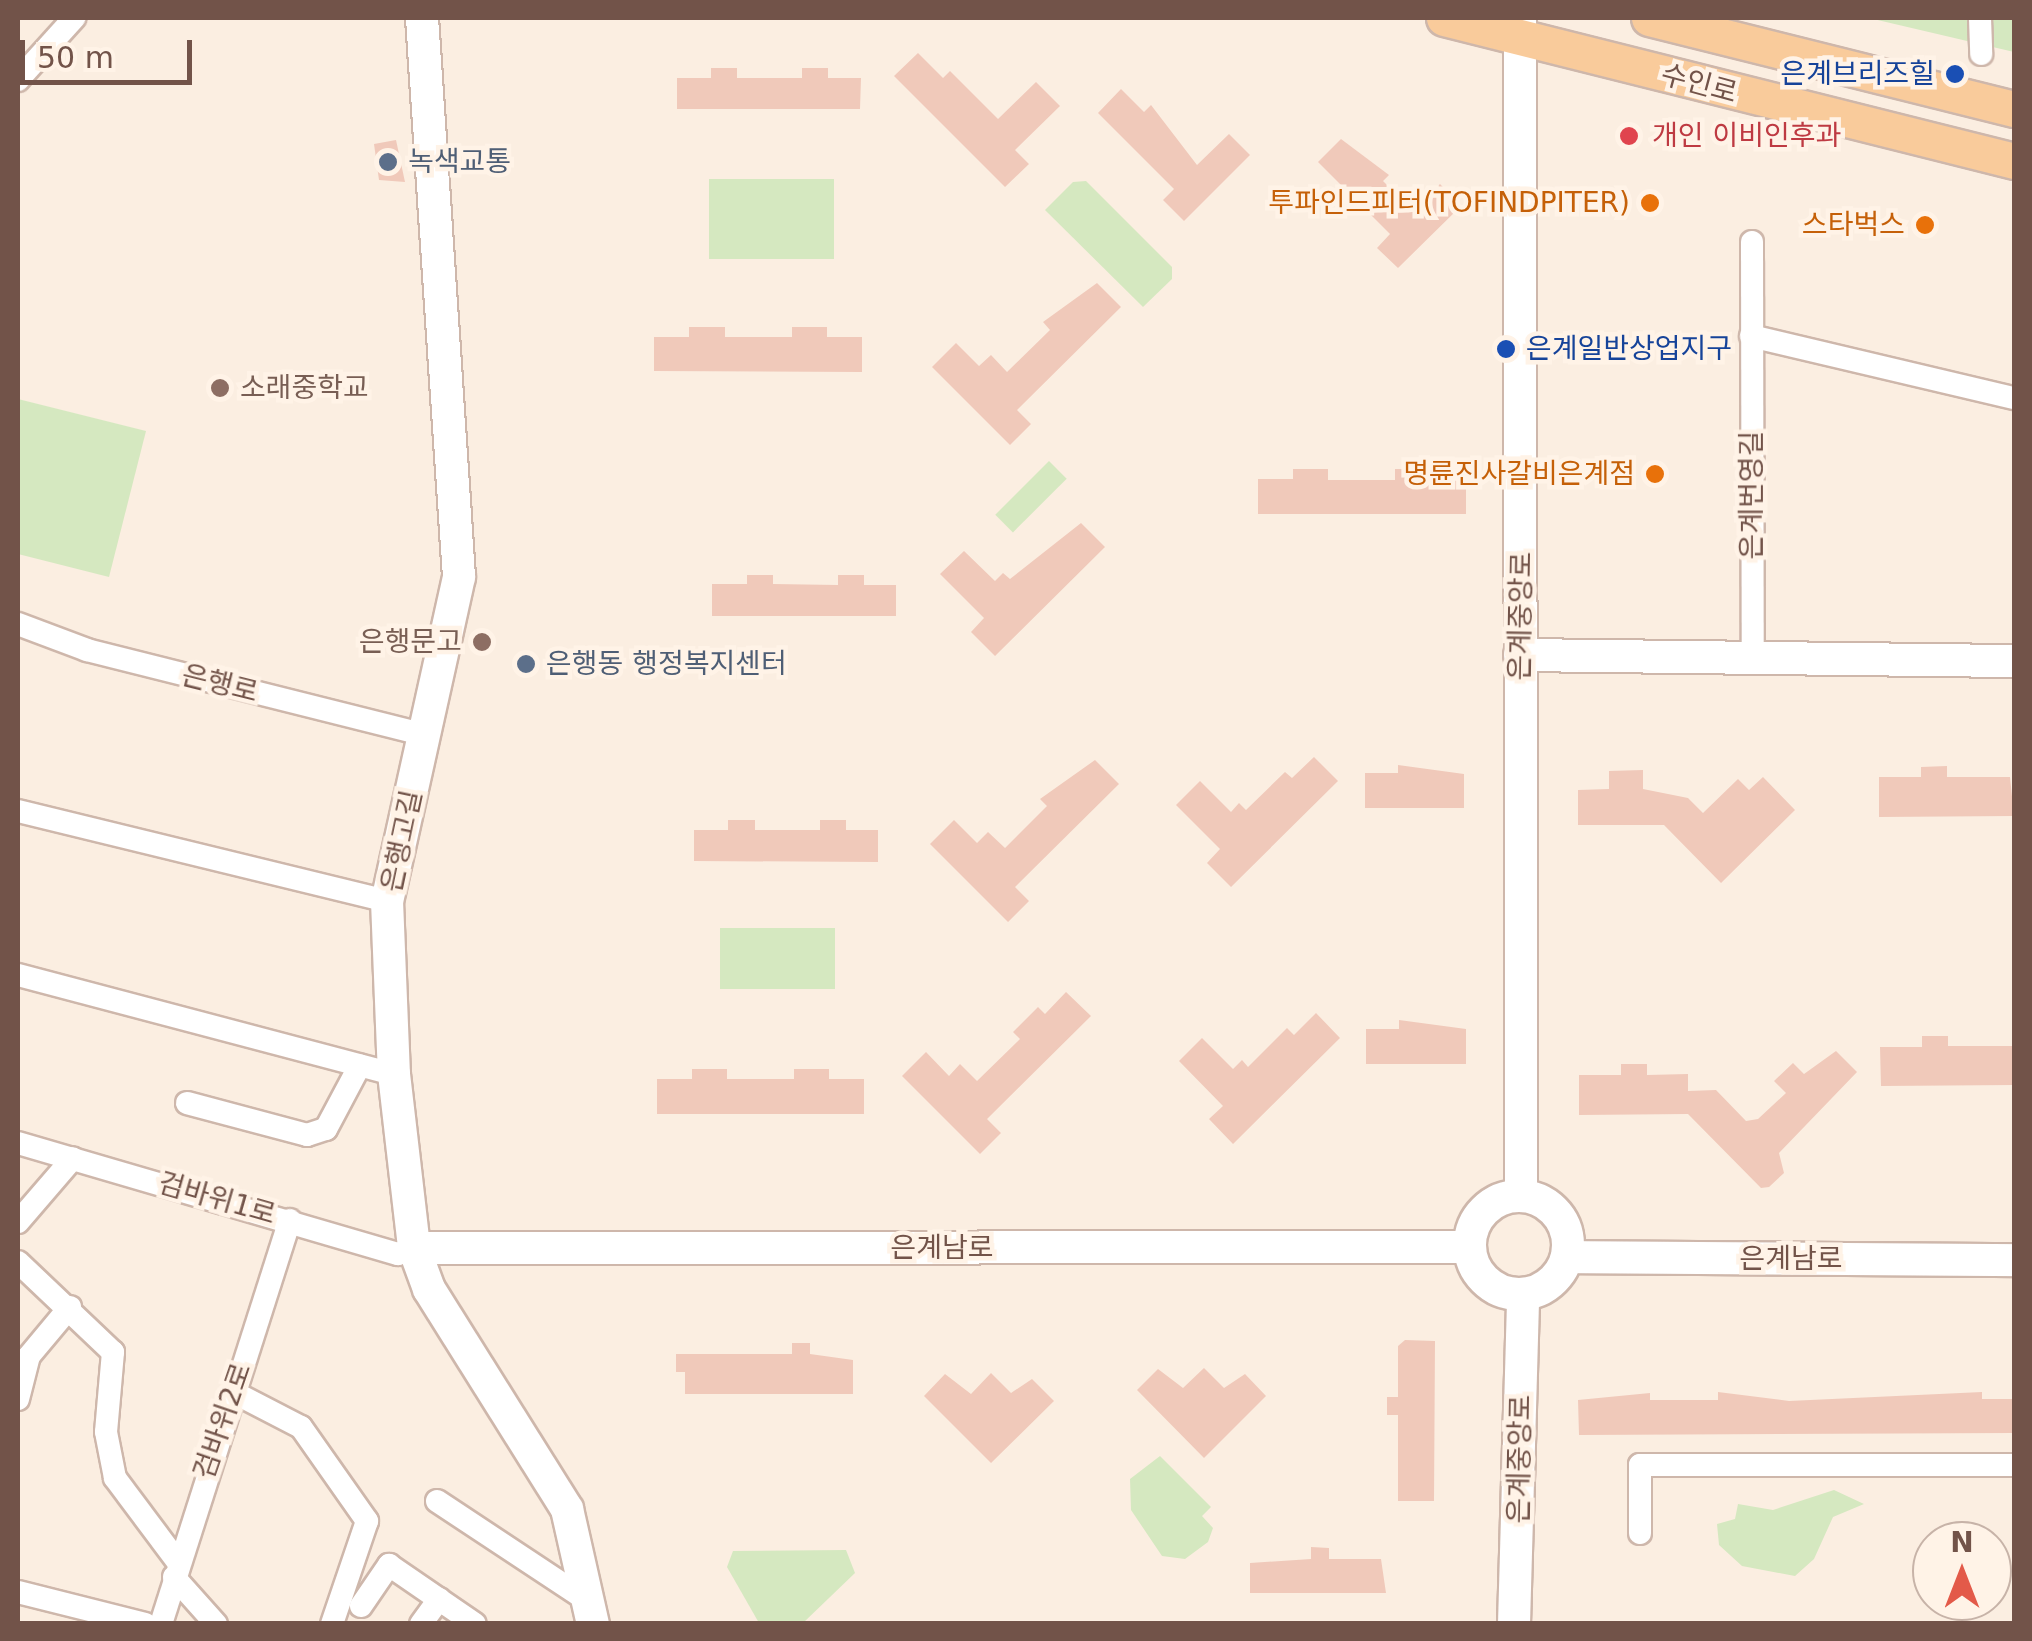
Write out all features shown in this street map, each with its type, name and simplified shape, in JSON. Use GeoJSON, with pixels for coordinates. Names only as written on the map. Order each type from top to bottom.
{"type":"FeatureCollection","features":[{"type":"Feature","properties":{"kind":"main road","name":"수인로"},"geometry":{"type":"LineString","coordinates":[[1444,18],[1520,27],[2014,161]]}},
{"type":"Feature","properties":{"kind":"main road","name":"수인로"},"geometry":{"type":"LineString","coordinates":[[1649,18],[2014,109]]}},
{"type":"Feature","properties":{"kind":"street"},"geometry":{"type":"LineString","coordinates":[[18,80],[74,18]]}},
{"type":"Feature","properties":{"kind":"street","name":"은행고길"},"geometry":{"type":"LineString","coordinates":[[422,18],[460,531],[459,577],[388,901],[394,1074],[414,1248],[428,1289],[567,1509],[590,1612]]}},
{"type":"Feature","properties":{"kind":"street"},"geometry":{"type":"LineString","coordinates":[[1980,18],[1981,54]]}},
{"type":"Feature","properties":{"kind":"street","name":"은계중앙로"},"geometry":{"type":"LineString","coordinates":[[1520,27],[1520,1195]]}},
{"type":"Feature","properties":{"kind":"street","name":"은계번영길"},"geometry":{"type":"LineString","coordinates":[[1752,242],[1753,653]]}},
{"type":"Feature","properties":{"kind":"street"},"geometry":{"type":"LineString","coordinates":[[1751,336],[2014,398]]}},
{"type":"Feature","properties":{"kind":"street","name":"은행로"},"geometry":{"type":"LineString","coordinates":[[19,628],[87,650],[426,735]]}},
{"type":"Feature","properties":{"kind":"street"},"geometry":{"type":"LineString","coordinates":[[1520,654],[1753,653],[2014,661]]}},
{"type":"Feature","properties":{"kind":"street"},"geometry":{"type":"LineString","coordinates":[[18,811],[388,901]]}},
{"type":"Feature","properties":{"kind":"street"},"geometry":{"type":"LineString","coordinates":[[18,975],[394,1074]]}},
{"type":"Feature","properties":{"kind":"street"},"geometry":{"type":"LineString","coordinates":[[187,1103],[307,1135],[326,1130],[360,1065]]}},
{"type":"Feature","properties":{"kind":"street","name":"검바위1로"},"geometry":{"type":"LineString","coordinates":[[18,1143],[398,1254],[414,1248]]}},
{"type":"Feature","properties":{"kind":"street"},"geometry":{"type":"LineString","coordinates":[[18,1222],[73,1158]]}},
{"type":"Feature","properties":{"kind":"street"},"geometry":{"type":"LineString","coordinates":[[1520,1195],[1559,1215],[1567,1257],[1550,1282],[1523,1294],[1492,1286],[1469,1247],[1490,1204],[1520,1195]]}},
{"type":"Feature","properties":{"kind":"street","name":"검바위2로"},"geometry":{"type":"LineString","coordinates":[[161,1624],[290,1220]]}},
{"type":"Feature","properties":{"kind":"street","name":"은계남로"},"geometry":{"type":"LineString","coordinates":[[414,1248],[1469,1247]]}},
{"type":"Feature","properties":{"kind":"street","name":"은계남로"},"geometry":{"type":"LineString","coordinates":[[1567,1257],[2014,1260]]}},
{"type":"Feature","properties":{"kind":"street"},"geometry":{"type":"LineString","coordinates":[[18,1262],[70,1307],[113,1352],[106,1432],[115,1478],[216,1624]]}},
{"type":"Feature","properties":{"kind":"street","name":"은계중앙로"},"geometry":{"type":"LineString","coordinates":[[1514,1624],[1523,1294]]}},
{"type":"Feature","properties":{"kind":"street"},"geometry":{"type":"LineString","coordinates":[[18,1399],[29,1356],[70,1307]]}},
{"type":"Feature","properties":{"kind":"street"},"geometry":{"type":"LineString","coordinates":[[234,1393],[300,1428],[366,1520],[332,1624]]}},
{"type":"Feature","properties":{"kind":"street"},"geometry":{"type":"LineString","coordinates":[[1640,1533],[1640,1465],[2014,1465]]}},
{"type":"Feature","properties":{"kind":"street"},"geometry":{"type":"LineString","coordinates":[[437,1501],[590,1612]]}},
{"type":"Feature","properties":{"kind":"street"},"geometry":{"type":"LineString","coordinates":[[361,1606],[389,1565],[475,1624]]}},
{"type":"Feature","properties":{"kind":"street"},"geometry":{"type":"LineString","coordinates":[[18,1592],[145,1624]]}},
{"type":"Feature","properties":{"kind":"street"},"geometry":{"type":"LineString","coordinates":[[421,1624],[439,1599]]}},
{"type":"Feature","properties":{"kind":"green space"},"geometry":{"type":"Polygon","coordinates":[[[1869,18],[2014,18],[2014,52],[1869,18]]]}},
{"type":"Feature","properties":{"kind":"green space"},"geometry":{"type":"Polygon","coordinates":[[[709,179],[834,179],[834,259],[709,259],[709,179]]]}},
{"type":"Feature","properties":{"kind":"green space"},"geometry":{"type":"Polygon","coordinates":[[[1086,181],[1172,267],[1172,279],[1143,307],[1045,210],[1073,182],[1086,181]]]}},
{"type":"Feature","properties":{"kind":"green space"},"geometry":{"type":"Polygon","coordinates":[[[18,399],[146,431],[109,577],[18,554],[18,399]]]}},
{"type":"Feature","properties":{"kind":"green space"},"geometry":{"type":"Polygon","coordinates":[[[1049,461],[1067,479],[1013,532],[995,515],[1049,461]]]}},
{"type":"Feature","properties":{"kind":"green space"},"geometry":{"type":"Polygon","coordinates":[[[720,928],[835,928],[835,989],[720,989],[720,928]]]}},
{"type":"Feature","properties":{"kind":"green space"},"geometry":{"type":"Polygon","coordinates":[[[1160,1456],[1211,1507],[1202,1516],[1213,1528],[1208,1542],[1185,1559],[1162,1556],[1131,1510],[1130,1479],[1160,1456]]]}},
{"type":"Feature","properties":{"kind":"green space"},"geometry":{"type":"Polygon","coordinates":[[[1834,1490],[1864,1504],[1833,1517],[1814,1559],[1795,1576],[1742,1566],[1719,1545],[1717,1524],[1735,1519],[1738,1504],[1773,1510],[1834,1490]]]}},
{"type":"Feature","properties":{"kind":"green space"},"geometry":{"type":"Polygon","coordinates":[[[846,1550],[855,1573],[803,1623],[759,1623],[727,1567],[733,1551],[846,1550]]]}},
{"type":"Feature","properties":{"kind":"building"},"geometry":{"type":"Polygon","coordinates":[[[918,53],[943,78],[950,71],[998,119],[1036,82],[1060,106],[1015,150],[1029,164],[1005,187],[894,76],[918,53]]]}},
{"type":"Feature","properties":{"kind":"building"},"geometry":{"type":"Polygon","coordinates":[[[711,68],[737,68],[737,78],[802,78],[802,68],[828,68],[828,78],[861,78],[860,109],[677,109],[677,78],[711,78],[711,68]]]}},
{"type":"Feature","properties":{"kind":"building"},"geometry":{"type":"Polygon","coordinates":[[[1121,89],[1144,112],[1151,105],[1197,165],[1229,134],[1250,155],[1184,221],[1163,200],[1174,189],[1098,113],[1121,89]]]}},
{"type":"Feature","properties":{"kind":"building"},"geometry":{"type":"Polygon","coordinates":[[[1341,139],[1389,175],[1383,181],[1413,211],[1440,184],[1461,206],[1398,268],[1377,248],[1390,234],[1318,162],[1341,139]]]}},
{"type":"Feature","properties":{"kind":"building","name":"녹색교통"},"geometry":{"type":"Polygon","coordinates":[[[396,140],[405,182],[379,180],[374,144],[396,140]]]}},
{"type":"Feature","properties":{"kind":"building"},"geometry":{"type":"Polygon","coordinates":[[[1097,283],[1121,307],[1017,410],[1031,424],[1010,445],[932,367],[956,343],[979,366],[991,355],[1007,372],[1050,330],[1043,322],[1097,283]]]}},
{"type":"Feature","properties":{"kind":"building"},"geometry":{"type":"Polygon","coordinates":[[[689,327],[725,327],[725,337],[792,337],[792,327],[827,327],[827,337],[862,337],[862,372],[654,371],[654,337],[689,337],[689,327]]]}},
{"type":"Feature","properties":{"kind":"building"},"geometry":{"type":"Polygon","coordinates":[[[1293,469],[1328,469],[1328,480],[1395,480],[1395,469],[1430,469],[1430,480],[1466,480],[1466,514],[1258,514],[1258,479],[1293,479],[1293,469]]]}},
{"type":"Feature","properties":{"kind":"building"},"geometry":{"type":"Polygon","coordinates":[[[1081,523],[1105,547],[995,656],[971,632],[984,618],[940,574],[964,551],[995,581],[1003,573],[1010,579],[1081,523]]]}},
{"type":"Feature","properties":{"kind":"building"},"geometry":{"type":"Polygon","coordinates":[[[747,575],[773,575],[773,584],[838,585],[838,575],[864,575],[864,585],[896,585],[896,616],[712,616],[712,584],[747,584],[747,575]]]}},
{"type":"Feature","properties":{"kind":"building"},"geometry":{"type":"Polygon","coordinates":[[[1314,757],[1338,781],[1231,887],[1207,863],[1220,849],[1176,805],[1200,781],[1231,812],[1239,803],[1246,810],[1285,772],[1292,778],[1314,757]]]}},
{"type":"Feature","properties":{"kind":"building"},"geometry":{"type":"Polygon","coordinates":[[[1095,760],[1119,784],[1015,887],[1029,901],[1008,922],[930,844],[954,820],[977,843],[988,832],[1005,848],[1047,806],[1040,799],[1095,760]]]}},
{"type":"Feature","properties":{"kind":"building"},"geometry":{"type":"Polygon","coordinates":[[[1398,765],[1464,774],[1464,808],[1365,808],[1365,773],[1398,773],[1398,765]]]}},
{"type":"Feature","properties":{"kind":"building"},"geometry":{"type":"Polygon","coordinates":[[[1947,766],[1947,777],[2010,777],[2014,816],[1879,817],[1879,777],[1921,777],[1921,767],[1947,766]]]}},
{"type":"Feature","properties":{"kind":"building"},"geometry":{"type":"Polygon","coordinates":[[[1643,770],[1643,789],[1688,798],[1703,813],[1738,779],[1749,790],[1763,777],[1795,810],[1721,883],[1664,825],[1578,825],[1578,790],[1609,789],[1609,771],[1643,770]]]}},
{"type":"Feature","properties":{"kind":"building"},"geometry":{"type":"Polygon","coordinates":[[[728,820],[755,820],[755,830],[820,830],[820,820],[846,820],[846,830],[878,830],[878,862],[694,861],[694,830],[728,830],[728,820]]]}},
{"type":"Feature","properties":{"kind":"building"},"geometry":{"type":"Polygon","coordinates":[[[1066,992],[1091,1016],[987,1119],[1001,1133],[980,1154],[902,1076],[926,1052],[949,1076],[960,1064],[977,1081],[1020,1039],[1013,1032],[1038,1007],[1045,1014],[1066,992]]]}},
{"type":"Feature","properties":{"kind":"building"},"geometry":{"type":"Polygon","coordinates":[[[1316,1013],[1340,1038],[1233,1144],[1209,1119],[1223,1106],[1179,1061],[1202,1038],[1233,1069],[1242,1060],[1248,1067],[1287,1028],[1294,1035],[1316,1013]]]}},
{"type":"Feature","properties":{"kind":"building"},"geometry":{"type":"Polygon","coordinates":[[[1399,1020],[1466,1029],[1466,1064],[1366,1064],[1366,1029],[1399,1029],[1399,1020]]]}},
{"type":"Feature","properties":{"kind":"building"},"geometry":{"type":"Polygon","coordinates":[[[1922,1036],[1948,1036],[1948,1046],[2014,1046],[2014,1085],[1881,1086],[1880,1047],[1922,1047],[1922,1036]]]}},
{"type":"Feature","properties":{"kind":"building"},"geometry":{"type":"Polygon","coordinates":[[[1836,1051],[1857,1072],[1779,1153],[1784,1173],[1769,1187],[1761,1188],[1688,1114],[1579,1115],[1579,1075],[1621,1075],[1621,1064],[1647,1064],[1647,1075],[1688,1074],[1688,1091],[1716,1090],[1746,1121],[1758,1119],[1786,1093],[1774,1081],[1793,1063],[1804,1074],[1836,1051]]]}},
{"type":"Feature","properties":{"kind":"building"},"geometry":{"type":"Polygon","coordinates":[[[692,1069],[727,1069],[727,1079],[794,1079],[794,1069],[829,1069],[829,1079],[864,1079],[864,1114],[657,1114],[657,1079],[692,1079],[692,1069]]]}},
{"type":"Feature","properties":{"kind":"building"},"geometry":{"type":"Polygon","coordinates":[[[1405,1340],[1435,1341],[1434,1501],[1398,1501],[1398,1415],[1387,1415],[1387,1397],[1398,1397],[1398,1346],[1405,1340]]]}},
{"type":"Feature","properties":{"kind":"building"},"geometry":{"type":"Polygon","coordinates":[[[792,1343],[810,1343],[810,1354],[853,1360],[853,1394],[685,1394],[685,1372],[676,1372],[676,1354],[792,1354],[792,1343]]]}},
{"type":"Feature","properties":{"kind":"building"},"geometry":{"type":"Polygon","coordinates":[[[1204,1368],[1224,1388],[1245,1374],[1266,1396],[1204,1458],[1137,1390],[1158,1369],[1183,1388],[1204,1368]]]}},
{"type":"Feature","properties":{"kind":"building"},"geometry":{"type":"Polygon","coordinates":[[[991,1373],[1011,1393],[1032,1379],[1054,1401],[991,1463],[924,1396],[945,1374],[971,1394],[991,1373]]]}},
{"type":"Feature","properties":{"kind":"building"},"geometry":{"type":"Polygon","coordinates":[[[1718,1392],[1789,1401],[1982,1392],[1982,1399],[2014,1399],[2014,1433],[1579,1435],[1578,1400],[1650,1393],[1650,1400],[1718,1400],[1718,1392]]]}},
{"type":"Feature","properties":{"kind":"building"},"geometry":{"type":"Polygon","coordinates":[[[1311,1547],[1329,1548],[1329,1559],[1381,1559],[1386,1593],[1250,1593],[1250,1563],[1311,1559],[1311,1547]]]}},
{"type":"Feature","properties":{"kind":"place","name":"은계브리즈힐"},"geometry":{"type":"Point","coordinates":[1955,74]}},
{"type":"Feature","properties":{"kind":"place","name":"개인 이비인후과"},"geometry":{"type":"Point","coordinates":[1629,136]}},
{"type":"Feature","properties":{"kind":"place","name":"녹색교통"},"geometry":{"type":"Point","coordinates":[388,162]}},
{"type":"Feature","properties":{"kind":"place","name":"투파인드피터(TOFINDPITER)"},"geometry":{"type":"Point","coordinates":[1650,203]}},
{"type":"Feature","properties":{"kind":"place","name":"스타벅스"},"geometry":{"type":"Point","coordinates":[1925,225]}},
{"type":"Feature","properties":{"kind":"place","name":"은계일반상업지구"},"geometry":{"type":"Point","coordinates":[1506,349]}},
{"type":"Feature","properties":{"kind":"place","name":"소래중학교"},"geometry":{"type":"Point","coordinates":[220,388]}},
{"type":"Feature","properties":{"kind":"place","name":"명륜진사갈비은계점"},"geometry":{"type":"Point","coordinates":[1655,474]}},
{"type":"Feature","properties":{"kind":"place","name":"은행문고"},"geometry":{"type":"Point","coordinates":[482,642]}},
{"type":"Feature","properties":{"kind":"place","name":"은행동 행정복지센터"},"geometry":{"type":"Point","coordinates":[526,664]}}]}
